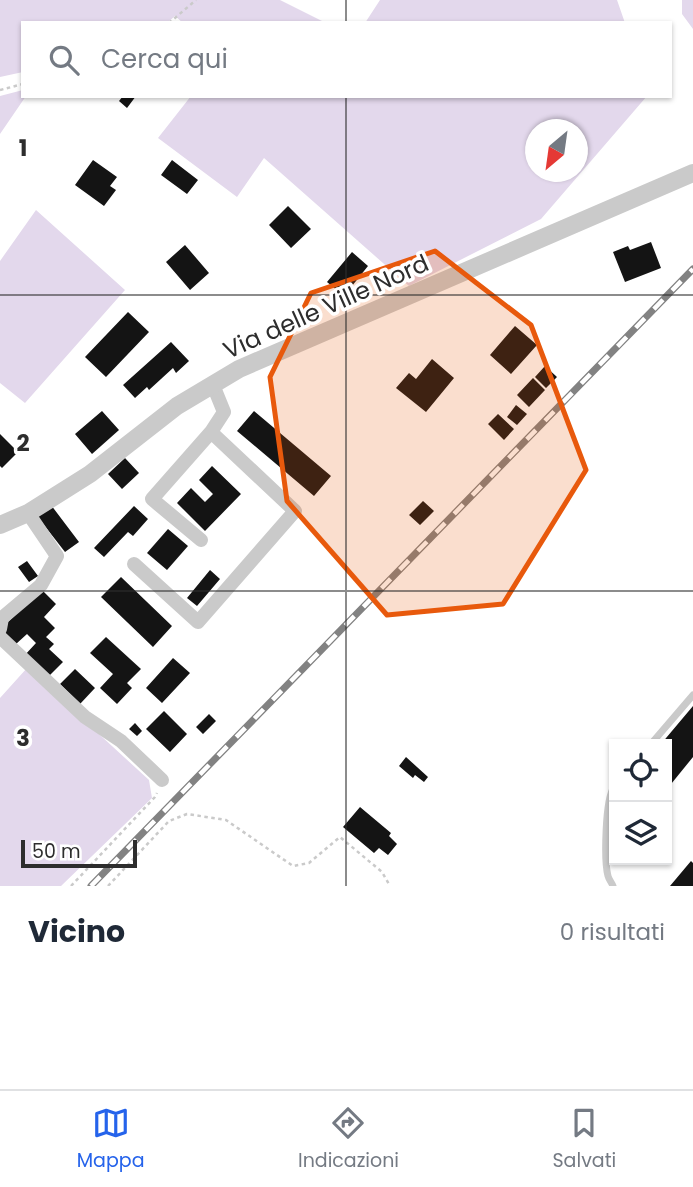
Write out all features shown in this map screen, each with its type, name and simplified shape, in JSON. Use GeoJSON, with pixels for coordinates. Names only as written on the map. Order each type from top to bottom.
{"type":"FeatureCollection","features":[{"type":"Feature","properties":{"kind":"street","name":"Via delle Ville Nord"},"geometry":{"type":"LineString","coordinates":[[0,525],[29,513],[90,474],[177,406],[239,369],[693,173]]}},
{"type":"Feature","properties":{"kind":"street"},"geometry":{"type":"LineString","coordinates":[[201,540],[152,499],[211,432],[224,412],[213,385]]}},
{"type":"Feature","properties":{"kind":"street"},"geometry":{"type":"LineString","coordinates":[[134,564],[198,622],[295,511],[211,432]]}},
{"type":"Feature","properties":{"kind":"street"},"geometry":{"type":"LineString","coordinates":[[0,629],[2,618],[41,585],[57,556],[29,513]]}},
{"type":"Feature","properties":{"kind":"street"},"geometry":{"type":"LineString","coordinates":[[0,637],[85,717],[121,741],[162,780]]}},
{"type":"Feature","properties":{"kind":"lane"},"geometry":{"type":"LineString","coordinates":[[655,739],[693,695]]}},
{"type":"Feature","properties":{"kind":"lane"},"geometry":{"type":"LineString","coordinates":[[609,800],[608,875],[613,886]]}},
{"type":"Feature","properties":{"kind":"path"},"geometry":{"type":"LineString","coordinates":[[171,21],[195,0]]}},
{"type":"Feature","properties":{"kind":"path"},"geometry":{"type":"LineString","coordinates":[[0,90],[21,85]]}},
{"type":"Feature","properties":{"kind":"path"},"geometry":{"type":"LineString","coordinates":[[71,886],[155,797],[162,780]]}},
{"type":"Feature","properties":{"kind":"path"},"geometry":{"type":"LineString","coordinates":[[108,886],[169,821],[187,814],[226,820],[293,866],[309,863],[340,837],[382,872],[390,886]]}},
{"type":"Feature","properties":{"kind":"highlighted area"},"geometry":{"type":"Polygon","coordinates":[[[435,251],[531,325],[586,470],[503,604],[387,615],[287,501],[270,377],[311,293],[435,251]]]}},
{"type":"Feature","properties":{"kind":"shaded area"},"geometry":{"type":"Polygon","coordinates":[[[0,0],[280,0],[322,21],[181,21],[175,16],[169,21],[21,21],[21,72],[0,77],[0,0]]]}},
{"type":"Feature","properties":{"kind":"shaded area"},"geometry":{"type":"Polygon","coordinates":[[[380,0],[617,0],[624,21],[366,21],[380,0]]]}},
{"type":"Feature","properties":{"kind":"shaded area"},"geometry":{"type":"Polygon","coordinates":[[[682,0],[693,0],[693,29],[682,14],[682,0]]]}},
{"type":"Feature","properties":{"kind":"shaded area"},"geometry":{"type":"Polygon","coordinates":[[[21,91],[21,98],[25,98],[0,134],[0,96],[21,91]]]}},
{"type":"Feature","properties":{"kind":"shaded area"},"geometry":{"type":"Polygon","coordinates":[[[189,98],[645,98],[588,164],[588,119],[525,119],[525,182],[573,182],[541,219],[409,286],[264,158],[237,197],[158,138],[189,98]]]}},
{"type":"Feature","properties":{"kind":"shaded area"},"geometry":{"type":"Polygon","coordinates":[[[36,210],[125,290],[25,403],[0,383],[0,261],[36,210]]]}},
{"type":"Feature","properties":{"kind":"shaded area"},"geometry":{"type":"Polygon","coordinates":[[[27,668],[149,780],[152,798],[61,886],[0,886],[0,698],[27,668]]]}},
{"type":"Feature","properties":{"kind":"building"},"geometry":{"type":"Polygon","coordinates":[[[121,98],[134,98],[127,108],[119,101],[121,98]]]}},
{"type":"Feature","properties":{"kind":"building"},"geometry":{"type":"Polygon","coordinates":[[[93,160],[117,177],[110,186],[116,190],[104,206],[75,185],[93,160]]]}},
{"type":"Feature","properties":{"kind":"building"},"geometry":{"type":"Polygon","coordinates":[[[172,160],[198,180],[187,194],[161,175],[172,160]]]}},
{"type":"Feature","properties":{"kind":"building"},"geometry":{"type":"Polygon","coordinates":[[[288,206],[311,229],[291,248],[269,225],[288,206]]]}},
{"type":"Feature","properties":{"kind":"building"},"geometry":{"type":"Polygon","coordinates":[[[651,242],[661,268],[625,282],[613,252],[628,246],[630,250],[651,242]]]}},
{"type":"Feature","properties":{"kind":"building"},"geometry":{"type":"Polygon","coordinates":[[[185,245],[209,273],[190,290],[166,262],[185,245]]]}},
{"type":"Feature","properties":{"kind":"building"},"geometry":{"type":"Polygon","coordinates":[[[352,252],[368,266],[344,296],[327,282],[352,252]]]}},
{"type":"Feature","properties":{"kind":"building"},"geometry":{"type":"Polygon","coordinates":[[[128,312],[149,332],[106,377],[85,357],[128,312]]]}},
{"type":"Feature","properties":{"kind":"building"},"geometry":{"type":"Polygon","coordinates":[[[515,326],[537,345],[511,374],[490,355],[515,326]]]}},
{"type":"Feature","properties":{"kind":"building"},"geometry":{"type":"Polygon","coordinates":[[[171,342],[189,361],[176,373],[173,368],[149,390],[147,387],[135,398],[123,385],[171,342]]]}},
{"type":"Feature","properties":{"kind":"building"},"geometry":{"type":"Polygon","coordinates":[[[432,359],[454,378],[426,412],[396,388],[409,373],[416,379],[432,359]]]}},
{"type":"Feature","properties":{"kind":"building"},"geometry":{"type":"Polygon","coordinates":[[[545,366],[557,377],[546,388],[535,377],[545,366]]]}},
{"type":"Feature","properties":{"kind":"building"},"geometry":{"type":"Polygon","coordinates":[[[533,378],[545,390],[529,407],[517,395],[533,378]]]}},
{"type":"Feature","properties":{"kind":"building"},"geometry":{"type":"Polygon","coordinates":[[[516,405],[527,414],[517,425],[507,417],[516,405]]]}},
{"type":"Feature","properties":{"kind":"building"},"geometry":{"type":"Polygon","coordinates":[[[102,411],[119,430],[92,454],[75,434],[102,411]]]}},
{"type":"Feature","properties":{"kind":"building"},"geometry":{"type":"Polygon","coordinates":[[[254,411],[331,476],[314,496],[237,431],[254,411]]]}},
{"type":"Feature","properties":{"kind":"building"},"geometry":{"type":"Polygon","coordinates":[[[498,414],[514,429],[504,440],[488,424],[498,414]]]}},
{"type":"Feature","properties":{"kind":"building"},"geometry":{"type":"Polygon","coordinates":[[[0,434],[18,452],[2,468],[0,466],[0,434]]]}},
{"type":"Feature","properties":{"kind":"building"},"geometry":{"type":"Polygon","coordinates":[[[125,458],[139,473],[122,489],[108,474],[125,458]]]}},
{"type":"Feature","properties":{"kind":"building"},"geometry":{"type":"Polygon","coordinates":[[[212,466],[241,494],[205,531],[177,503],[191,488],[205,502],[213,494],[199,480],[212,466]]]}},
{"type":"Feature","properties":{"kind":"building"},"geometry":{"type":"Polygon","coordinates":[[[423,501],[434,511],[420,525],[409,515],[423,501]]]}},
{"type":"Feature","properties":{"kind":"building"},"geometry":{"type":"Polygon","coordinates":[[[51,505],[79,542],[65,552],[37,516],[51,505]]]}},
{"type":"Feature","properties":{"kind":"building"},"geometry":{"type":"Polygon","coordinates":[[[134,506],[148,519],[133,536],[128,532],[104,557],[94,548],[134,506]]]}},
{"type":"Feature","properties":{"kind":"building"},"geometry":{"type":"Polygon","coordinates":[[[168,529],[188,546],[167,570],[147,553],[168,529]]]}},
{"type":"Feature","properties":{"kind":"building"},"geometry":{"type":"Polygon","coordinates":[[[27,561],[38,576],[29,582],[18,567],[27,561]]]}},
{"type":"Feature","properties":{"kind":"building"},"geometry":{"type":"Polygon","coordinates":[[[210,570],[220,579],[197,606],[187,598],[210,570]]]}},
{"type":"Feature","properties":{"kind":"building"},"geometry":{"type":"Polygon","coordinates":[[[121,577],[172,626],[153,647],[101,597],[121,577]]]}},
{"type":"Feature","properties":{"kind":"building"},"geometry":{"type":"Polygon","coordinates":[[[41,589],[56,604],[44,617],[55,628],[46,637],[54,644],[49,649],[63,662],[47,678],[24,656],[36,643],[27,634],[16,644],[1,629],[41,589]]]}},
{"type":"Feature","properties":{"kind":"building"},"geometry":{"type":"Polygon","coordinates":[[[106,637],[141,669],[127,683],[132,688],[117,704],[100,688],[113,674],[90,653],[106,637]]]}},
{"type":"Feature","properties":{"kind":"building"},"geometry":{"type":"Polygon","coordinates":[[[173,658],[190,673],[162,703],[146,688],[173,658]]]}},
{"type":"Feature","properties":{"kind":"building"},"geometry":{"type":"Polygon","coordinates":[[[75,669],[95,688],[80,704],[60,684],[75,669]]]}},
{"type":"Feature","properties":{"kind":"building"},"geometry":{"type":"Polygon","coordinates":[[[693,706],[693,757],[672,783],[672,739],[665,739],[693,706]]]}},
{"type":"Feature","properties":{"kind":"building"},"geometry":{"type":"Polygon","coordinates":[[[164,711],[187,734],[170,752],[146,729],[164,711]]]}},
{"type":"Feature","properties":{"kind":"building"},"geometry":{"type":"Polygon","coordinates":[[[209,714],[216,721],[203,734],[196,727],[209,714]]]}},
{"type":"Feature","properties":{"kind":"building"},"geometry":{"type":"Polygon","coordinates":[[[135,723],[142,731],[137,736],[129,729],[135,723]]]}},
{"type":"Feature","properties":{"kind":"building"},"geometry":{"type":"Polygon","coordinates":[[[406,757],[428,777],[424,782],[415,775],[413,778],[399,766],[406,757]]]}},
{"type":"Feature","properties":{"kind":"building"},"geometry":{"type":"Polygon","coordinates":[[[360,807],[391,833],[389,836],[397,844],[388,855],[379,848],[374,853],[343,827],[360,807]]]}},
{"type":"Feature","properties":{"kind":"building"},"geometry":{"type":"Polygon","coordinates":[[[691,861],[693,886],[670,886],[691,861]]]}},
{"type":"Feature","properties":{"kind":"railway"},"geometry":{"type":"LineString","coordinates":[[91,886],[693,269]]}}]}
